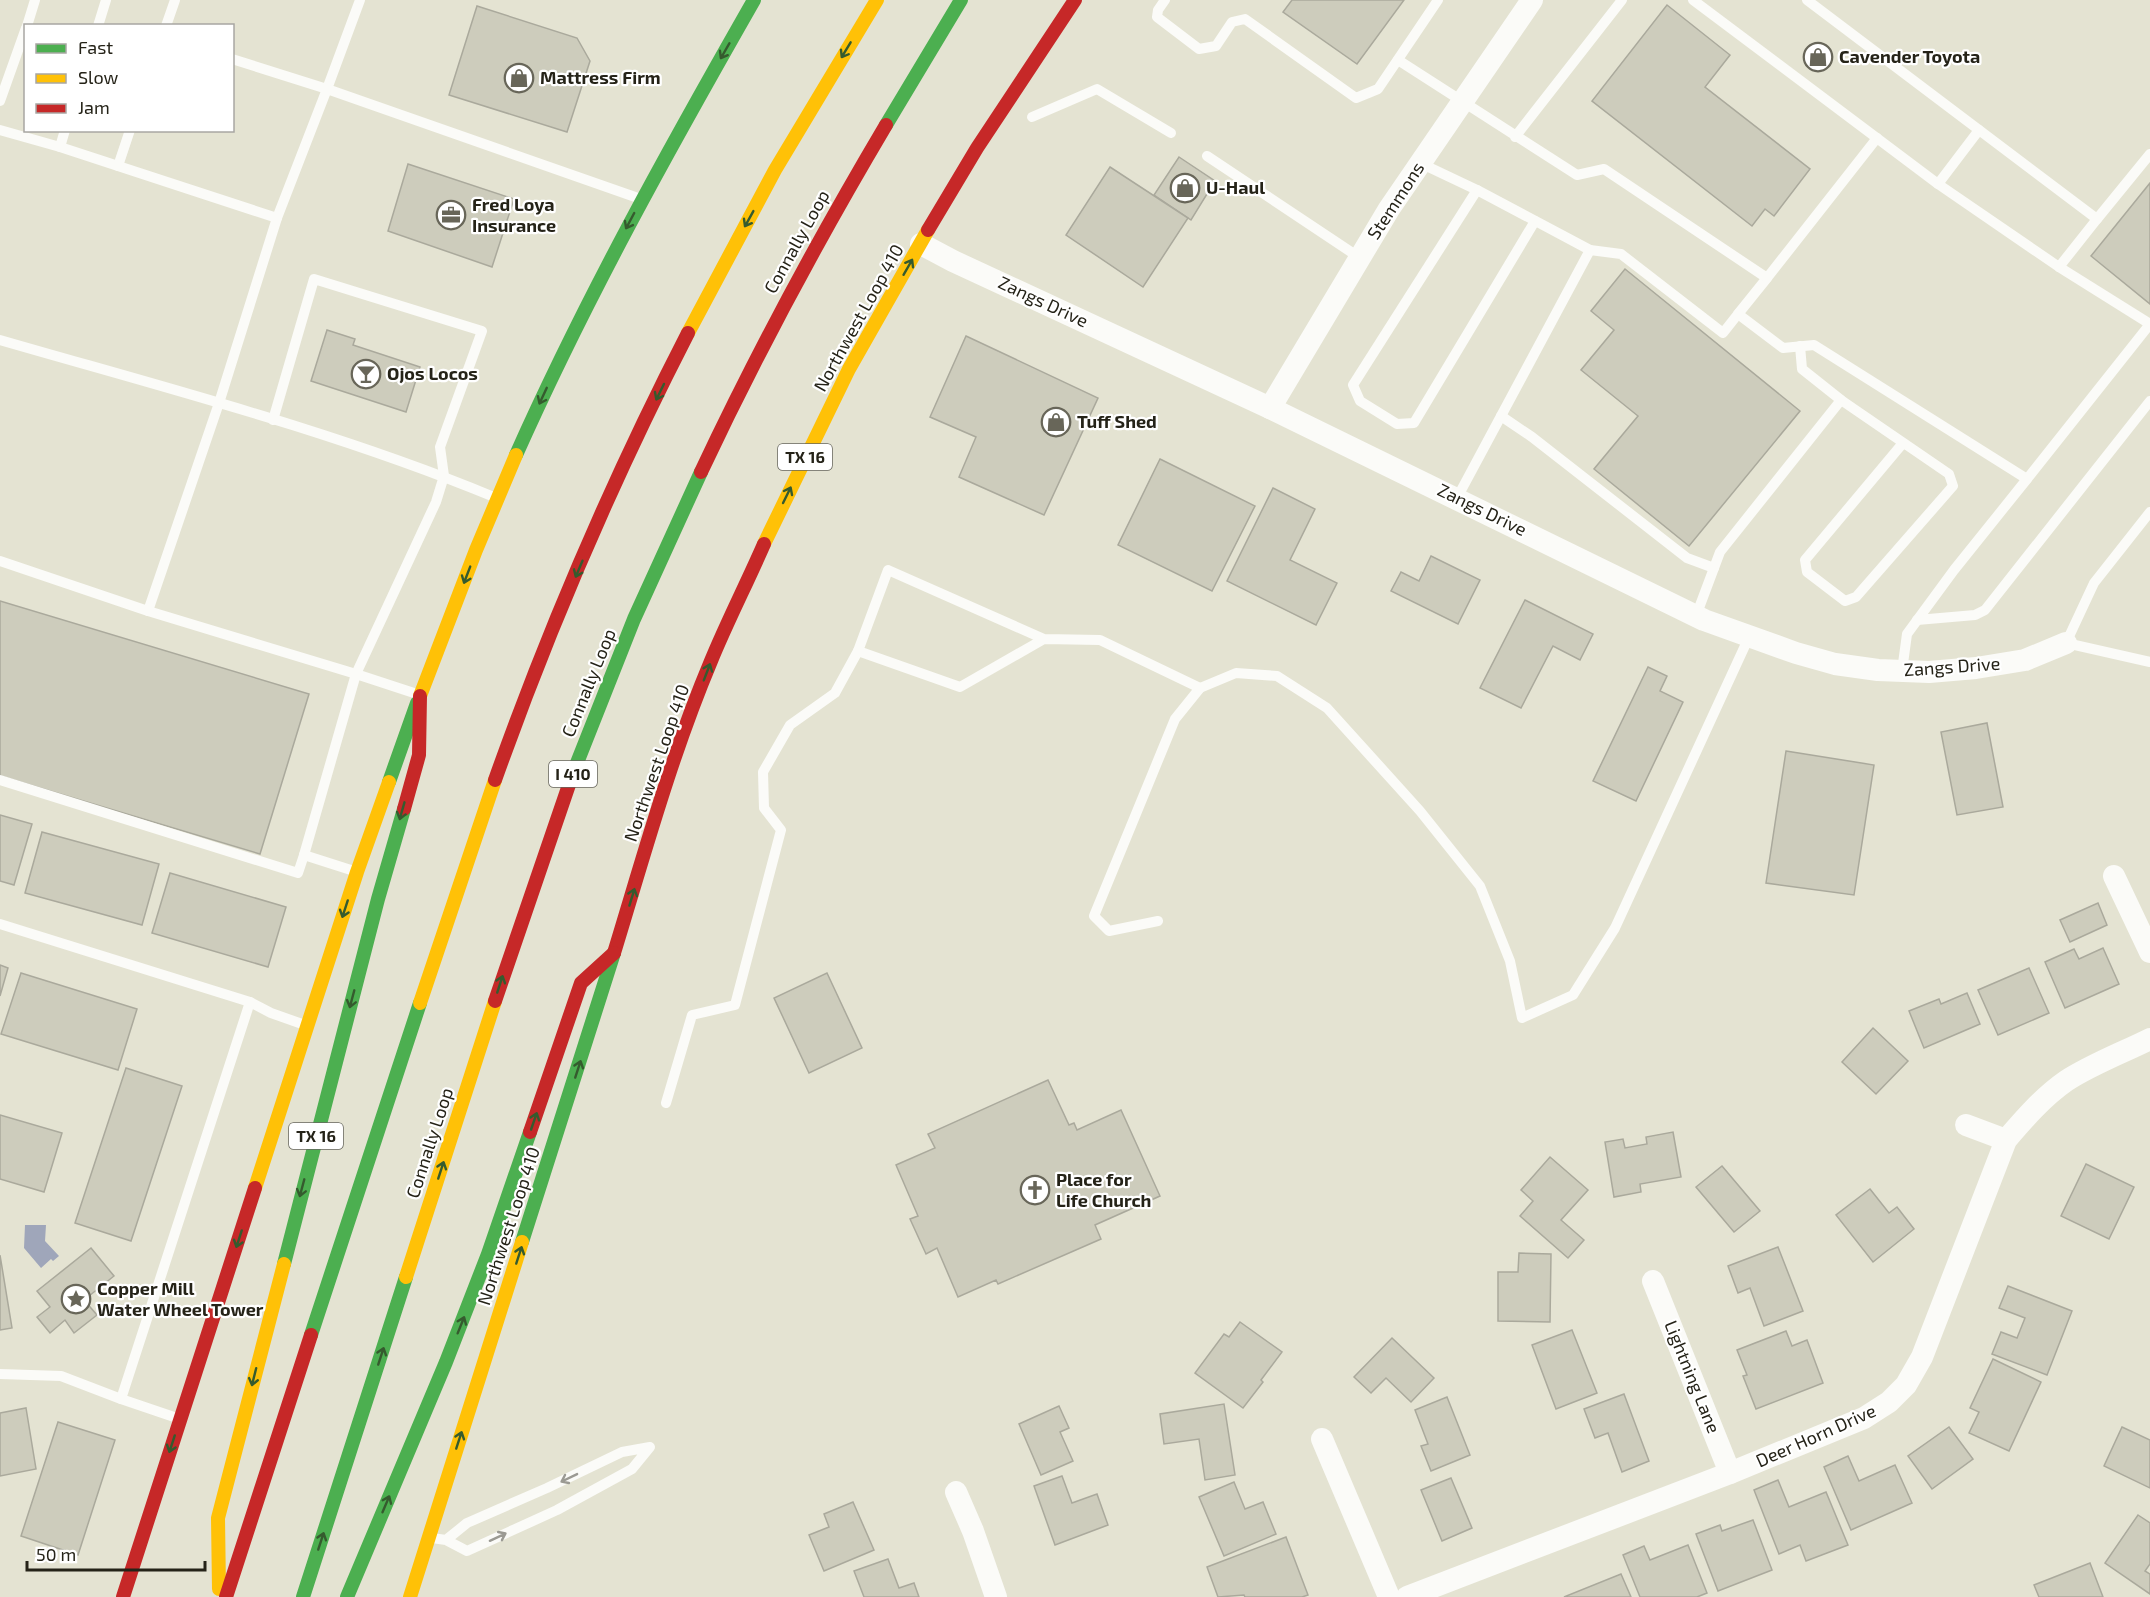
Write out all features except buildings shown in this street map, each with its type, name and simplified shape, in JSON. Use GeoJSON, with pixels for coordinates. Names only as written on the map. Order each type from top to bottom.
{"type":"FeatureCollection","features":[{"type":"Feature","properties":{"kind":"main road","name":"TX 16"},"geometry":{"type":"LineString","coordinates":[[219,1597],[218,1518],[366,944],[419,755],[420,696],[497,498],[562,356],[641,199],[754,0]]}},
{"type":"Feature","properties":{"kind":"main road"},"geometry":{"type":"LineString","coordinates":[[226,1597],[461,876],[519,713],[547,644],[639,435],[711,290],[794,138],[877,0]]}},
{"type":"Feature","properties":{"kind":"main road","name":"Connally Loop"},"geometry":{"type":"LineString","coordinates":[[303,1597],[532,887],[624,644],[680,515],[776,319],[875,140],[961,0]]}},
{"type":"Feature","properties":{"kind":"main road","name":"Northwest Loop 410"},"geometry":{"type":"LineString","coordinates":[[410,1597],[663,792],[716,650],[775,520],[849,369],[977,148],[1076,0]]}},
{"type":"Feature","properties":{"kind":"main road"},"geometry":{"type":"LineString","coordinates":[[123,1597],[357,872],[420,696]]}},
{"type":"Feature","properties":{"kind":"main road"},"geometry":{"type":"LineString","coordinates":[[347,1597],[446,1362],[488,1254],[581,983],[614,953]]}},
{"type":"Feature","properties":{"kind":"street","name":"Stemmons"},"geometry":{"type":"LineString","coordinates":[[1270,408],[1389,209],[1532,0]]}},
{"type":"Feature","properties":{"kind":"street","name":"Zangs Drive"},"geometry":{"type":"LineString","coordinates":[[921,244],[1270,408],[1696,616],[1749,637],[1835,664],[1878,670],[1929,672],[1976,668],[2025,660],[2066,644]]}},
{"type":"Feature","properties":{"kind":"street"},"geometry":{"type":"LineString","coordinates":[[2114,876],[2150,952]]}},
{"type":"Feature","properties":{"kind":"street","name":"Deer Horn Drive"},"geometry":{"type":"LineString","coordinates":[[1407,1597],[1730,1473],[1864,1418],[1889,1402],[1906,1385],[1922,1357],[2006,1140],[2030,1113],[2069,1080],[2150,1039]]}},
{"type":"Feature","properties":{"kind":"street"},"geometry":{"type":"LineString","coordinates":[[1966,1125],[2006,1140]]}},
{"type":"Feature","properties":{"kind":"street","name":"Lightning Lane"},"geometry":{"type":"LineString","coordinates":[[1653,1281],[1730,1473]]}},
{"type":"Feature","properties":{"kind":"street"},"geometry":{"type":"LineString","coordinates":[[1322,1439],[1389,1597]]}},
{"type":"Feature","properties":{"kind":"street"},"geometry":{"type":"LineString","coordinates":[[956,1492],[974,1531],[996,1597]]}},
{"type":"Feature","properties":{"kind":"lane"},"geometry":{"type":"LineString","coordinates":[[27,24],[35,0]]}},
{"type":"Feature","properties":{"kind":"lane"},"geometry":{"type":"LineString","coordinates":[[99,24],[106,0]]}},
{"type":"Feature","properties":{"kind":"lane"},"geometry":{"type":"LineString","coordinates":[[167,24],[175,0]]}},
{"type":"Feature","properties":{"kind":"lane"},"geometry":{"type":"LineString","coordinates":[[148,611],[219,403],[277,218],[360,0]]}},
{"type":"Feature","properties":{"kind":"lane"},"geometry":{"type":"LineString","coordinates":[[1166,0],[1158,10],[1157,17],[1200,49],[1216,46],[1232,22],[1245,19],[1356,98],[1378,89],[1438,0]]}},
{"type":"Feature","properties":{"kind":"lane"},"geometry":{"type":"LineString","coordinates":[[1515,136],[1622,0]]}},
{"type":"Feature","properties":{"kind":"lane"},"geometry":{"type":"LineString","coordinates":[[1693,0],[1938,184],[2059,267],[2150,324],[1906,634],[1902,671]]}},
{"type":"Feature","properties":{"kind":"lane"},"geometry":{"type":"LineString","coordinates":[[1807,0],[2097,219]]}},
{"type":"Feature","properties":{"kind":"lane"},"geometry":{"type":"LineString","coordinates":[[0,101],[24,33]]}},
{"type":"Feature","properties":{"kind":"lane"},"geometry":{"type":"LineString","coordinates":[[234,60],[327,89],[641,199]]}},
{"type":"Feature","properties":{"kind":"lane"},"geometry":{"type":"LineString","coordinates":[[1398,60],[1577,175],[1604,170],[1767,278]]}},
{"type":"Feature","properties":{"kind":"lane"},"geometry":{"type":"LineString","coordinates":[[1032,117],[1097,89],[1171,133]]}},
{"type":"Feature","properties":{"kind":"lane"},"geometry":{"type":"LineString","coordinates":[[0,130],[60,147],[277,218]]}},
{"type":"Feature","properties":{"kind":"lane"},"geometry":{"type":"LineString","coordinates":[[1938,184],[1979,130]]}},
{"type":"Feature","properties":{"kind":"lane"},"geometry":{"type":"LineString","coordinates":[[60,147],[64,132]]}},
{"type":"Feature","properties":{"kind":"lane"},"geometry":{"type":"LineString","coordinates":[[118,166],[129,132]]}},
{"type":"Feature","properties":{"kind":"lane"},"geometry":{"type":"LineString","coordinates":[[1420,163],[1477,190],[1590,250],[1622,254],[1723,333],[1877,138]]}},
{"type":"Feature","properties":{"kind":"lane"},"geometry":{"type":"LineString","coordinates":[[2059,267],[2150,154]]}},
{"type":"Feature","properties":{"kind":"lane"},"geometry":{"type":"LineString","coordinates":[[1207,156],[1360,258]]}},
{"type":"Feature","properties":{"kind":"lane"},"geometry":{"type":"LineString","coordinates":[[1477,190],[1353,385],[1360,401],[1397,424],[1414,423],[1535,221]]}},
{"type":"Feature","properties":{"kind":"lane"},"geometry":{"type":"LineString","coordinates":[[1457,498],[1590,250]]}},
{"type":"Feature","properties":{"kind":"lane"},"geometry":{"type":"LineString","coordinates":[[0,780],[298,873],[356,674],[436,502],[444,476],[440,447],[482,331],[314,279],[273,420]]}},
{"type":"Feature","properties":{"kind":"lane"},"geometry":{"type":"LineString","coordinates":[[1738,314],[1783,348],[1814,345],[2027,479]]}},
{"type":"Feature","properties":{"kind":"lane"},"geometry":{"type":"LineString","coordinates":[[0,340],[273,420],[444,476],[497,498]]}},
{"type":"Feature","properties":{"kind":"lane"},"geometry":{"type":"LineString","coordinates":[[1800,346],[1802,369],[1841,400],[1949,474],[1953,486],[1856,597],[1845,601],[1807,572],[1805,560],[1903,444]]}},
{"type":"Feature","properties":{"kind":"lane"},"geometry":{"type":"LineString","coordinates":[[1696,616],[1720,552],[1841,400]]}},
{"type":"Feature","properties":{"kind":"lane"},"geometry":{"type":"LineString","coordinates":[[1917,620],[1975,615],[1985,610],[2150,401]]}},
{"type":"Feature","properties":{"kind":"lane"},"geometry":{"type":"LineString","coordinates":[[1501,416],[1532,437],[1687,558],[1714,568]]}},
{"type":"Feature","properties":{"kind":"lane"},"geometry":{"type":"LineString","coordinates":[[2150,512],[2094,583],[2066,644],[2150,662]]}},
{"type":"Feature","properties":{"kind":"lane"},"geometry":{"type":"LineString","coordinates":[[0,561],[148,611],[356,674],[420,696]]}},
{"type":"Feature","properties":{"kind":"lane"},"geometry":{"type":"LineString","coordinates":[[666,1102],[692,1015],[735,1005],[781,830],[764,808],[763,772],[790,725],[835,693],[858,651],[888,570],[1044,639],[1100,640],[1200,688]]}},
{"type":"Feature","properties":{"kind":"lane"},"geometry":{"type":"LineString","coordinates":[[1158,921],[1109,931],[1094,916],[1175,719],[1200,688],[1236,673],[1277,676],[1327,708],[1420,811],[1480,886],[1510,961],[1522,1018],[1573,995],[1615,928],[1749,637]]}},
{"type":"Feature","properties":{"kind":"lane"},"geometry":{"type":"LineString","coordinates":[[858,651],[960,687],[1044,639]]}},
{"type":"Feature","properties":{"kind":"lane"},"geometry":{"type":"LineString","coordinates":[[304,855],[357,872]]}},
{"type":"Feature","properties":{"kind":"lane"},"geometry":{"type":"LineString","coordinates":[[0,924],[249,1002],[271,1013],[308,1026]]}},
{"type":"Feature","properties":{"kind":"lane"},"geometry":{"type":"LineString","coordinates":[[121,1399],[249,1002]]}},
{"type":"Feature","properties":{"kind":"lane"},"geometry":{"type":"LineString","coordinates":[[0,1374],[61,1376],[180,1419]]}},
{"type":"Feature","properties":{"kind":"lane"},"geometry":{"type":"LineString","coordinates":[[429,1537],[446,1540],[467,1551],[556,1510],[632,1469],[650,1447],[621,1452],[467,1523],[446,1540]]}},
{"type":"Feature","properties":{"kind":"water"},"geometry":{"type":"Polygon","coordinates":[[[25,1225],[46,1225],[45,1241],[59,1256],[53,1261],[51,1259],[41,1268],[24,1248],[25,1225]]]}},
{"type":"Feature","properties":{"kind":"traffic: fast"},"geometry":{"type":"LineString","coordinates":[[516,455],[629,224],[754,0]]}},
{"type":"Feature","properties":{"kind":"traffic: fast"},"geometry":{"type":"LineString","coordinates":[[886,125],[961,0]]}},
{"type":"Feature","properties":{"kind":"traffic: fast"},"geometry":{"type":"LineString","coordinates":[[573,773],[634,619],[701,472]]}},
{"type":"Feature","properties":{"kind":"traffic: fast"},"geometry":{"type":"LineString","coordinates":[[389,782],[417,703]]}},
{"type":"Feature","properties":{"kind":"traffic: fast"},"geometry":{"type":"LineString","coordinates":[[284,1264],[378,899],[404,809]]}},
{"type":"Feature","properties":{"kind":"traffic: fast"},"geometry":{"type":"LineString","coordinates":[[522,1242],[614,953]]}},
{"type":"Feature","properties":{"kind":"traffic: fast"},"geometry":{"type":"LineString","coordinates":[[311,1335],[420,1003]]}},
{"type":"Feature","properties":{"kind":"traffic: fast"},"geometry":{"type":"LineString","coordinates":[[347,1597],[446,1362],[488,1254],[530,1132]]}},
{"type":"Feature","properties":{"kind":"traffic: fast"},"geometry":{"type":"LineString","coordinates":[[303,1597],[406,1277]]}},
{"type":"Feature","properties":{"kind":"traffic: slow"},"geometry":{"type":"LineString","coordinates":[[688,333],[775,170],[877,0]]}},
{"type":"Feature","properties":{"kind":"traffic: slow"},"geometry":{"type":"LineString","coordinates":[[764,544],[849,369],[928,230]]}},
{"type":"Feature","properties":{"kind":"traffic: slow"},"geometry":{"type":"LineString","coordinates":[[420,696],[476,550],[516,455]]}},
{"type":"Feature","properties":{"kind":"traffic: slow"},"geometry":{"type":"LineString","coordinates":[[420,1003],[495,780]]}},
{"type":"Feature","properties":{"kind":"traffic: slow"},"geometry":{"type":"LineString","coordinates":[[255,1188],[357,872],[389,782]]}},
{"type":"Feature","properties":{"kind":"traffic: slow"},"geometry":{"type":"LineString","coordinates":[[406,1277],[495,1001]]}},
{"type":"Feature","properties":{"kind":"traffic: slow"},"geometry":{"type":"LineString","coordinates":[[410,1597],[522,1242]]}},
{"type":"Feature","properties":{"kind":"traffic: slow"},"geometry":{"type":"LineString","coordinates":[[219,1589],[218,1518],[284,1264]]}},
{"type":"Feature","properties":{"kind":"traffic: jam"},"geometry":{"type":"LineString","coordinates":[[928,230],[977,148],[1075,0]]}},
{"type":"Feature","properties":{"kind":"traffic: jam"},"geometry":{"type":"LineString","coordinates":[[701,472],[789,296],[886,125]]}},
{"type":"Feature","properties":{"kind":"traffic: jam"},"geometry":{"type":"LineString","coordinates":[[495,780],[560,610],[584,554],[634,442],[688,333]]}},
{"type":"Feature","properties":{"kind":"traffic: jam"},"geometry":{"type":"LineString","coordinates":[[614,953],[683,733],[717,646],[764,544]]}},
{"type":"Feature","properties":{"kind":"traffic: jam"},"geometry":{"type":"LineString","coordinates":[[404,809],[419,755],[420,696]]}},
{"type":"Feature","properties":{"kind":"traffic: jam"},"geometry":{"type":"LineString","coordinates":[[495,1001],[573,773]]}},
{"type":"Feature","properties":{"kind":"traffic: jam"},"geometry":{"type":"LineString","coordinates":[[530,1132],[581,983],[614,953]]}},
{"type":"Feature","properties":{"kind":"traffic: jam"},"geometry":{"type":"LineString","coordinates":[[123,1597],[255,1188]]}},
{"type":"Feature","properties":{"kind":"traffic: jam"},"geometry":{"type":"LineString","coordinates":[[226,1597],[311,1335]]}},
{"type":"Feature","properties":{"kind":"place","name":"Cavender Toyota"},"geometry":{"type":"Point","coordinates":[1818,57]}},
{"type":"Feature","properties":{"kind":"place","name":"Mattress Firm"},"geometry":{"type":"Point","coordinates":[519,78]}},
{"type":"Feature","properties":{"kind":"place","name":"U-Haul"},"geometry":{"type":"Point","coordinates":[1185,188]}},
{"type":"Feature","properties":{"kind":"place","name":"Fred Loya Insurance"},"geometry":{"type":"Point","coordinates":[451,215]}},
{"type":"Feature","properties":{"kind":"place","name":"Ojos Locos"},"geometry":{"type":"Point","coordinates":[366,374]}},
{"type":"Feature","properties":{"kind":"place","name":"Tuff Shed"},"geometry":{"type":"Point","coordinates":[1056,422]}},
{"type":"Feature","properties":{"kind":"place","name":"Place for Life Church"},"geometry":{"type":"Point","coordinates":[1035,1190]}},
{"type":"Feature","properties":{"kind":"place","name":"Copper Mill Water Wheel Tower"},"geometry":{"type":"Point","coordinates":[76,1299]}}]}
